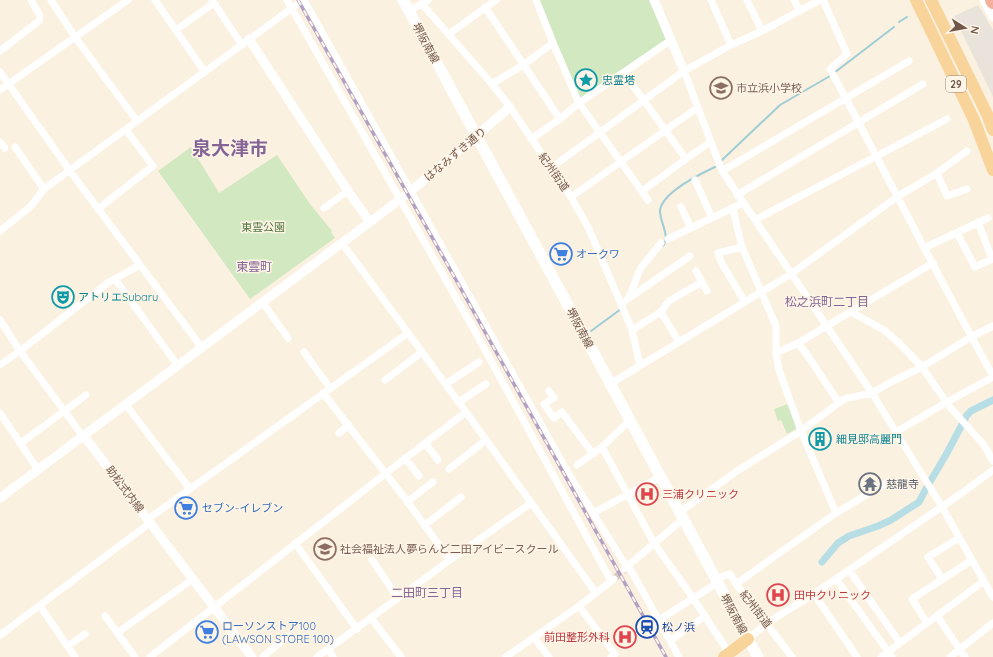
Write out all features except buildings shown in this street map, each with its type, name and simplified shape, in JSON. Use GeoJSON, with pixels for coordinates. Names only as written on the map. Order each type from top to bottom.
{"type":"FeatureCollection","features":[{"type":"Feature","properties":{"kind":"main road","name":"堺阪南線"},"geometry":{"type":"LineString","coordinates":[[403,0],[758,657]]}},
{"type":"Feature","properties":{"kind":"main road","name":"29"},"geometry":{"type":"LineString","coordinates":[[916,0],[974,120],[993,170]]}},
{"type":"Feature","properties":{"kind":"main road","name":"29"},"geometry":{"type":"LineString","coordinates":[[931,0],[987,114],[993,130]]}},
{"type":"Feature","properties":{"kind":"main road"},"geometry":{"type":"LineString","coordinates":[[726,655],[748,639]]}},
{"type":"Feature","properties":{"kind":"street"},"geometry":{"type":"LineString","coordinates":[[0,51],[40,21],[40,16],[31,0]]}},
{"type":"Feature","properties":{"kind":"street"},"geometry":{"type":"LineString","coordinates":[[51,0],[75,37],[137,122]]}},
{"type":"Feature","properties":{"kind":"street"},"geometry":{"type":"LineString","coordinates":[[0,90],[128,0]]}},
{"type":"Feature","properties":{"kind":"street"},"geometry":{"type":"LineString","coordinates":[[155,0],[204,71]]}},
{"type":"Feature","properties":{"kind":"street"},"geometry":{"type":"LineString","coordinates":[[287,0],[472,326],[556,480],[613,580],[579,606],[506,657]]}},
{"type":"Feature","properties":{"kind":"street"},"geometry":{"type":"LineString","coordinates":[[0,231],[31,206],[44,189],[137,122],[204,71],[304,0],[568,473],[625,568],[632,572],[679,657]]}},
{"type":"Feature","properties":{"kind":"street"},"geometry":{"type":"LineString","coordinates":[[449,34],[496,0]]}},
{"type":"Feature","properties":{"kind":"street"},"geometry":{"type":"LineString","coordinates":[[536,0],[579,103],[648,200]]}},
{"type":"Feature","properties":{"kind":"street"},"geometry":{"type":"LineString","coordinates":[[711,0],[731,45]]}},
{"type":"Feature","properties":{"kind":"street"},"geometry":{"type":"LineString","coordinates":[[747,0],[762,31]]}},
{"type":"Feature","properties":{"kind":"street"},"geometry":{"type":"LineString","coordinates":[[794,0],[800,12]]}},
{"type":"Feature","properties":{"kind":"street"},"geometry":{"type":"LineString","coordinates":[[550,168],[684,71],[731,45],[800,12],[820,0]]}},
{"type":"Feature","properties":{"kind":"street"},"geometry":{"type":"LineString","coordinates":[[823,0],[847,54],[830,69],[933,263],[957,312],[993,377],[896,432]]}},
{"type":"Feature","properties":{"kind":"street"},"geometry":{"type":"LineString","coordinates":[[984,0],[993,17]]}},
{"type":"Feature","properties":{"kind":"street"},"geometry":{"type":"LineString","coordinates":[[176,30],[213,1],[246,42],[370,222]]}},
{"type":"Feature","properties":{"kind":"street"},"geometry":{"type":"LineString","coordinates":[[657,1],[720,167],[737,195],[872,393],[942,507],[993,597]]}},
{"type":"Feature","properties":{"kind":"street"},"geometry":{"type":"LineString","coordinates":[[409,11],[425,2]]}},
{"type":"Feature","properties":{"kind":"street","name":"紀州街道"},"geometry":{"type":"LineString","coordinates":[[425,2],[449,34],[510,107],[571,197],[588,227],[632,330],[640,365]]}},
{"type":"Feature","properties":{"kind":"street"},"geometry":{"type":"LineString","coordinates":[[485,7],[560,119]]}},
{"type":"Feature","properties":{"kind":"street"},"geometry":{"type":"LineString","coordinates":[[531,139],[560,119],[579,103],[671,40]]}},
{"type":"Feature","properties":{"kind":"street"},"geometry":{"type":"LineString","coordinates":[[492,84],[523,65],[553,43]]}},
{"type":"Feature","properties":{"kind":"street"},"geometry":{"type":"LineString","coordinates":[[720,167],[909,61]]}},
{"type":"Feature","properties":{"kind":"street"},"geometry":{"type":"LineString","coordinates":[[0,72],[70,171],[202,348]]}},
{"type":"Feature","properties":{"kind":"street"},"geometry":{"type":"LineString","coordinates":[[624,73],[686,159]]}},
{"type":"Feature","properties":{"kind":"street"},"geometry":{"type":"LineString","coordinates":[[737,195],[923,84]]}},
{"type":"Feature","properties":{"kind":"street","name":"はなみずき通り"},"geometry":{"type":"LineString","coordinates":[[0,498],[370,222],[411,190],[510,107]]}},
{"type":"Feature","properties":{"kind":"street"},"geometry":{"type":"LineString","coordinates":[[571,197],[697,108]]}},
{"type":"Feature","properties":{"kind":"street"},"geometry":{"type":"LineString","coordinates":[[755,220],[876,158],[947,119]]}},
{"type":"Feature","properties":{"kind":"street"},"geometry":{"type":"LineString","coordinates":[[98,209],[153,166],[126,130]]}},
{"type":"Feature","properties":{"kind":"street"},"geometry":{"type":"LineString","coordinates":[[0,142],[5,148]]}},
{"type":"Feature","properties":{"kind":"street"},"geometry":{"type":"LineString","coordinates":[[641,191],[710,142]]}},
{"type":"Feature","properties":{"kind":"street"},"geometry":{"type":"LineString","coordinates":[[15,147],[44,189]]}},
{"type":"Feature","properties":{"kind":"street"},"geometry":{"type":"LineString","coordinates":[[610,384],[791,274],[897,197],[937,173],[967,151]]}},
{"type":"Feature","properties":{"kind":"street"},"geometry":{"type":"LineString","coordinates":[[937,173],[947,196],[967,189]]}},
{"type":"Feature","properties":{"kind":"street"},"geometry":{"type":"LineString","coordinates":[[695,180],[712,218]]}},
{"type":"Feature","properties":{"kind":"street"},"geometry":{"type":"LineString","coordinates":[[324,208],[348,191]]}},
{"type":"Feature","properties":{"kind":"street"},"geometry":{"type":"LineString","coordinates":[[629,298],[640,269],[665,241],[743,203]]}},
{"type":"Feature","properties":{"kind":"street"},"geometry":{"type":"LineString","coordinates":[[681,207],[691,228]]}},
{"type":"Feature","properties":{"kind":"street"},"geometry":{"type":"LineString","coordinates":[[733,208],[742,247],[776,326],[776,353],[779,370],[801,430],[836,513]]}},
{"type":"Feature","properties":{"kind":"street"},"geometry":{"type":"LineString","coordinates":[[924,248],[988,218]]}},
{"type":"Feature","properties":{"kind":"street"},"geometry":{"type":"LineString","coordinates":[[957,233],[975,267],[992,259],[978,222]]}},
{"type":"Feature","properties":{"kind":"street"},"geometry":{"type":"LineString","coordinates":[[342,243],[446,384],[596,593]]}},
{"type":"Feature","properties":{"kind":"street"},"geometry":{"type":"LineString","coordinates":[[742,247],[718,253],[721,262],[745,302]]}},
{"type":"Feature","properties":{"kind":"street"},"geometry":{"type":"LineString","coordinates":[[621,304],[690,256]]}},
{"type":"Feature","properties":{"kind":"street"},"geometry":{"type":"LineString","coordinates":[[776,353],[798,343],[826,327],[933,263]]}},
{"type":"Feature","properties":{"kind":"street"},"geometry":{"type":"LineString","coordinates":[[0,365],[115,279],[140,266]]}},
{"type":"Feature","properties":{"kind":"street"},"geometry":{"type":"LineString","coordinates":[[696,271],[708,291]]}},
{"type":"Feature","properties":{"kind":"street"},"geometry":{"type":"LineString","coordinates":[[115,279],[178,366]]}},
{"type":"Feature","properties":{"kind":"street"},"geometry":{"type":"LineString","coordinates":[[632,330],[661,312],[668,301],[702,282]]}},
{"type":"Feature","properties":{"kind":"street"},"geometry":{"type":"LineString","coordinates":[[262,302],[288,338]]}},
{"type":"Feature","properties":{"kind":"street"},"geometry":{"type":"LineString","coordinates":[[661,312],[679,342]]}},
{"type":"Feature","properties":{"kind":"street"},"geometry":{"type":"LineString","coordinates":[[850,312],[884,330],[899,343],[922,367],[947,402],[984,445],[993,461]]}},
{"type":"Feature","properties":{"kind":"street","name":"助松式内線"},"geometry":{"type":"LineString","coordinates":[[0,320],[20,351],[252,657]]}},
{"type":"Feature","properties":{"kind":"street"},"geometry":{"type":"LineString","coordinates":[[625,568],[654,543],[681,516],[737,470],[801,430],[844,399],[872,393],[922,367],[971,337],[993,326]]}},
{"type":"Feature","properties":{"kind":"street"},"geometry":{"type":"LineString","coordinates":[[0,635],[40,606],[190,489],[408,333]]}},
{"type":"Feature","properties":{"kind":"street"},"geometry":{"type":"LineString","coordinates":[[798,343],[839,403]]}},
{"type":"Feature","properties":{"kind":"street"},"geometry":{"type":"LineString","coordinates":[[304,352],[330,388]]}},
{"type":"Feature","properties":{"kind":"street"},"geometry":{"type":"LineString","coordinates":[[385,380],[422,352]]}},
{"type":"Feature","properties":{"kind":"street"},"geometry":{"type":"LineString","coordinates":[[446,384],[479,362]]}},
{"type":"Feature","properties":{"kind":"street"},"geometry":{"type":"LineString","coordinates":[[459,402],[486,384]]}},
{"type":"Feature","properties":{"kind":"street"},"geometry":{"type":"LineString","coordinates":[[549,391],[554,398],[544,404],[554,418],[562,412],[593,454]]}},
{"type":"Feature","properties":{"kind":"street"},"geometry":{"type":"LineString","coordinates":[[323,393],[349,425],[450,560]]}},
{"type":"Feature","properties":{"kind":"street"},"geometry":{"type":"LineString","coordinates":[[20,443],[86,395]]}},
{"type":"Feature","properties":{"kind":"street"},"geometry":{"type":"LineString","coordinates":[[126,404],[190,489]]}},
{"type":"Feature","properties":{"kind":"street"},"geometry":{"type":"LineString","coordinates":[[150,657],[295,543],[466,412]]}},
{"type":"Feature","properties":{"kind":"street"},"geometry":{"type":"LineString","coordinates":[[0,413],[38,470]]}},
{"type":"Feature","properties":{"kind":"street"},"geometry":{"type":"LineString","coordinates":[[577,465],[602,447],[630,420]]}},
{"type":"Feature","properties":{"kind":"street"},"geometry":{"type":"LineString","coordinates":[[339,433],[349,425]]}},
{"type":"Feature","properties":{"kind":"street"},"geometry":{"type":"LineString","coordinates":[[449,469],[486,440]]}},
{"type":"Feature","properties":{"kind":"street"},"geometry":{"type":"LineString","coordinates":[[425,443],[438,460]]}},
{"type":"Feature","properties":{"kind":"street"},"geometry":{"type":"LineString","coordinates":[[602,447],[654,543],[705,616],[726,655]]}},
{"type":"Feature","properties":{"kind":"street"},"geometry":{"type":"LineString","coordinates":[[405,458],[419,476]]}},
{"type":"Feature","properties":{"kind":"street"},"geometry":{"type":"LineString","coordinates":[[748,639],[767,623],[814,594],[942,507],[993,470]]}},
{"type":"Feature","properties":{"kind":"street"},"geometry":{"type":"LineString","coordinates":[[556,480],[568,473]]}},
{"type":"Feature","properties":{"kind":"street"},"geometry":{"type":"LineString","coordinates":[[593,513],[660,477]]}},
{"type":"Feature","properties":{"kind":"street"},"geometry":{"type":"LineString","coordinates":[[407,502],[433,482]]}},
{"type":"Feature","properties":{"kind":"street"},"geometry":{"type":"LineString","coordinates":[[736,584],[836,513],[888,482]]}},
{"type":"Feature","properties":{"kind":"street"},"geometry":{"type":"LineString","coordinates":[[425,525],[461,497]]}},
{"type":"Feature","properties":{"kind":"street"},"geometry":{"type":"LineString","coordinates":[[317,657],[531,503]]}},
{"type":"Feature","properties":{"kind":"street"},"geometry":{"type":"LineString","coordinates":[[942,579],[928,558],[959,538]]}},
{"type":"Feature","properties":{"kind":"street"},"geometry":{"type":"LineString","coordinates":[[295,543],[357,628]]}},
{"type":"Feature","properties":{"kind":"street"},"geometry":{"type":"LineString","coordinates":[[372,560],[398,598]]}},
{"type":"Feature","properties":{"kind":"street"},"geometry":{"type":"LineString","coordinates":[[927,623],[912,599],[972,560]]}},
{"type":"Feature","properties":{"kind":"street"},"geometry":{"type":"LineString","coordinates":[[849,570],[900,643]]}},
{"type":"Feature","properties":{"kind":"street","name":"紀州街道"},"geometry":{"type":"LineString","coordinates":[[716,579],[730,574],[792,657]]}},
{"type":"Feature","properties":{"kind":"street"},"geometry":{"type":"LineString","coordinates":[[117,633],[192,579]]}},
{"type":"Feature","properties":{"kind":"street"},"geometry":{"type":"LineString","coordinates":[[659,620],[714,585],[716,579]]}},
{"type":"Feature","properties":{"kind":"street"},"geometry":{"type":"LineString","coordinates":[[836,579],[890,654]]}},
{"type":"Feature","properties":{"kind":"street"},"geometry":{"type":"LineString","coordinates":[[881,657],[890,654],[900,643],[984,581]]}},
{"type":"Feature","properties":{"kind":"street"},"geometry":{"type":"LineString","coordinates":[[814,594],[857,657]]}},
{"type":"Feature","properties":{"kind":"street"},"geometry":{"type":"LineString","coordinates":[[40,606],[68,646],[77,656]]}},
{"type":"Feature","properties":{"kind":"street"},"geometry":{"type":"LineString","coordinates":[[579,606],[615,654],[611,657]]}},
{"type":"Feature","properties":{"kind":"street"},"geometry":{"type":"LineString","coordinates":[[105,616],[135,657]]}},
{"type":"Feature","properties":{"kind":"street"},"geometry":{"type":"LineString","coordinates":[[670,641],[705,616]]}},
{"type":"Feature","properties":{"kind":"street"},"geometry":{"type":"LineString","coordinates":[[937,616],[966,657]]}},
{"type":"Feature","properties":{"kind":"street"},"geometry":{"type":"LineString","coordinates":[[371,618],[401,657]]}},
{"type":"Feature","properties":{"kind":"street"},"geometry":{"type":"LineString","coordinates":[[950,657],[993,623]]}},
{"type":"Feature","properties":{"kind":"street"},"geometry":{"type":"LineString","coordinates":[[68,646],[85,634]]}},
{"type":"Feature","properties":{"kind":"street"},"geometry":{"type":"LineString","coordinates":[[262,657],[288,636]]}},
{"type":"Feature","properties":{"kind":"street"},"geometry":{"type":"LineString","coordinates":[[534,638],[549,657]]}},
{"type":"Feature","properties":{"kind":"street"},"geometry":{"type":"LineString","coordinates":[[328,649],[333,657]]}},
{"type":"Feature","properties":{"kind":"shaded area"},"geometry":{"type":"Polygon","coordinates":[[[978,5],[993,30],[993,97],[954,16],[978,5]]]}},
{"type":"Feature","properties":{"kind":"green space"},"geometry":{"type":"Polygon","coordinates":[[[540,0],[649,0],[667,39],[582,98],[579,98],[540,0]]]}},
{"type":"Feature","properties":{"kind":"green space","name":"東雲公園"},"geometry":{"type":"Polygon","coordinates":[[[191,147],[219,193],[277,155],[310,204],[332,231],[331,232],[335,238],[250,299],[158,171],[191,147]]]}},
{"type":"Feature","properties":{"kind":"green space"},"geometry":{"type":"Polygon","coordinates":[[[788,404],[798,428],[787,434],[781,420],[778,421],[774,409],[788,404]]]}},
{"type":"Feature","properties":{"kind":"waterway"},"geometry":{"type":"LineString","coordinates":[[899,22],[907,17]]}},
{"type":"Feature","properties":{"kind":"waterway"},"geometry":{"type":"LineString","coordinates":[[834,73],[894,27]]}},
{"type":"Feature","properties":{"kind":"waterway"},"geometry":{"type":"LineString","coordinates":[[722,160],[780,105],[830,76]]}},
{"type":"Feature","properties":{"kind":"waterway"},"geometry":{"type":"LineString","coordinates":[[663,246],[666,238],[660,214],[663,203],[683,184],[715,167]]}},
{"type":"Feature","properties":{"kind":"waterway"},"geometry":{"type":"LineString","coordinates":[[591,331],[621,309]]}},
{"type":"Feature","properties":{"kind":"waterway"},"geometry":{"type":"LineString","coordinates":[[822,562],[838,543],[849,536],[891,520],[919,502],[967,415],[971,411],[993,400]]}},
{"type":"Feature","properties":{"kind":"tunnel"},"geometry":{"type":"LineString","coordinates":[[615,578],[624,570]]}},
{"type":"Feature","properties":{"kind":"railway"},"geometry":{"type":"LineString","coordinates":[[298,0],[666,657]]}},
{"type":"Feature","properties":{"kind":"place","name":"忠霊塔"},"geometry":{"type":"Point","coordinates":[586,80]}},
{"type":"Feature","properties":{"kind":"place","name":"市立浜小学校"},"geometry":{"type":"Point","coordinates":[721,88]}},
{"type":"Feature","properties":{"kind":"place","name":"オークワ"},"geometry":{"type":"Point","coordinates":[561,254]}},
{"type":"Feature","properties":{"kind":"place","name":"アトリエSubaru"},"geometry":{"type":"Point","coordinates":[63,297]}},
{"type":"Feature","properties":{"kind":"place","name":"細見邸高麗門"},"geometry":{"type":"Point","coordinates":[820,439]}},
{"type":"Feature","properties":{"kind":"place","name":"慈龍寺"},"geometry":{"type":"Point","coordinates":[870,484]}},
{"type":"Feature","properties":{"kind":"place","name":"三浦クリニック"},"geometry":{"type":"Point","coordinates":[647,494]}},
{"type":"Feature","properties":{"kind":"place","name":"セブン-イレブン"},"geometry":{"type":"Point","coordinates":[186,508]}},
{"type":"Feature","properties":{"kind":"place","name":"社会福祉法人夢らんど二田アイビースクール"},"geometry":{"type":"Point","coordinates":[325,549]}},
{"type":"Feature","properties":{"kind":"place","name":"田中クリニック"},"geometry":{"type":"Point","coordinates":[778,595]}},
{"type":"Feature","properties":{"kind":"place","name":"松ノ浜"},"geometry":{"type":"Point","coordinates":[647,627]}},
{"type":"Feature","properties":{"kind":"place","name":"ローソンストア100 (LAWSON STORE 100)"},"geometry":{"type":"Point","coordinates":[207,632]}},
{"type":"Feature","properties":{"kind":"place","name":"前田整形外科"},"geometry":{"type":"Point","coordinates":[625,637]}},
{"type":"Feature","properties":{"kind":"district","name":"泉大津市"},"geometry":{"type":"Point","coordinates":[230,148]}},
{"type":"Feature","properties":{"kind":"district","name":"東雲町"},"geometry":{"type":"Point","coordinates":[254,267]}},
{"type":"Feature","properties":{"kind":"district","name":"松之浜町二丁目"},"geometry":{"type":"Point","coordinates":[827,302]}},
{"type":"Feature","properties":{"kind":"district","name":"二田町三丁目"},"geometry":{"type":"Point","coordinates":[427,593]}}]}
